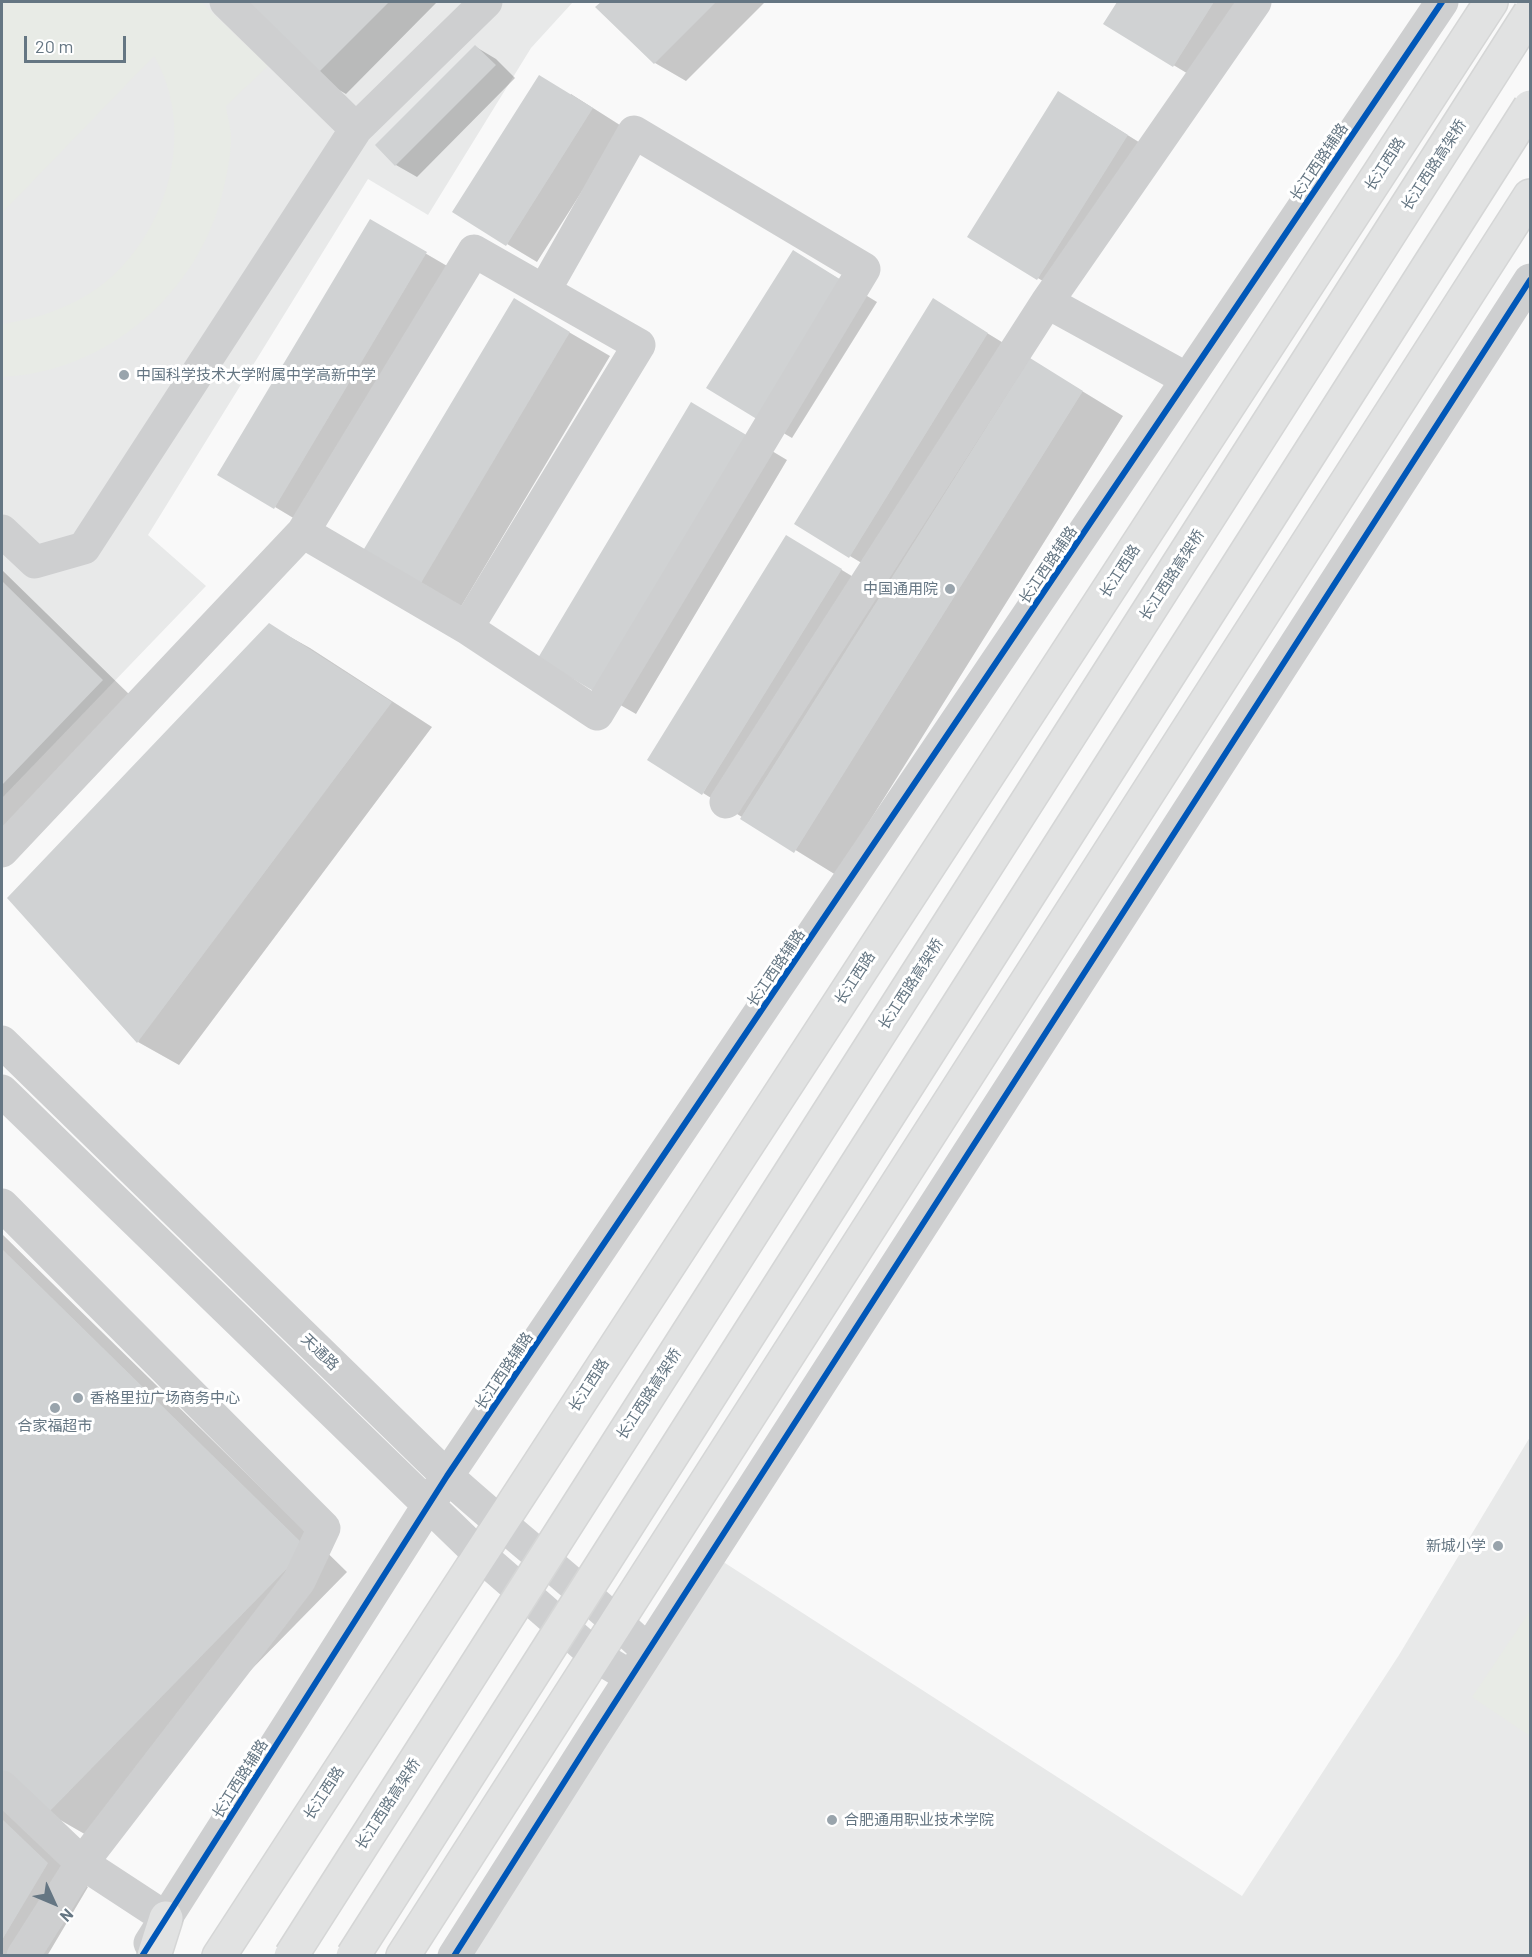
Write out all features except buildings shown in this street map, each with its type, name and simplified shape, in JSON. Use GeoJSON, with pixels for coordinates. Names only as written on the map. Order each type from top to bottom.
{"type":"FeatureCollection","features":[{"type":"Feature","properties":{"kind":"highway","name":"长江西路"},"geometry":{"type":"LineString","coordinates":[[219,1956],[1491,2]]}},
{"type":"Feature","properties":{"kind":"highway","name":"长江西路高架桥"},"geometry":{"type":"LineString","coordinates":[[291,1956],[1530,13]]}},
{"type":"Feature","properties":{"kind":"highway"},"geometry":{"type":"LineString","coordinates":[[353,1956],[1530,107]]}},
{"type":"Feature","properties":{"kind":"highway"},"geometry":{"type":"LineString","coordinates":[[403,1956],[1530,196]]}},
{"type":"Feature","properties":{"kind":"highway"},"geometry":{"type":"LineString","coordinates":[[154,1956],[166,1918]]}},
{"type":"Feature","properties":{"kind":"street"},"geometry":{"type":"LineString","coordinates":[[226,2],[356,129]]}},
{"type":"Feature","properties":{"kind":"street"},"geometry":{"type":"LineString","coordinates":[[2,531],[35,562],[84,548],[356,129],[486,2]]}},
{"type":"Feature","properties":{"kind":"street"},"geometry":{"type":"LineString","coordinates":[[726,802],[1047,302],[1255,2]]}},
{"type":"Feature","properties":{"kind":"street","name":"长江西路辅路"},"geometry":{"type":"LineString","coordinates":[[142,1956],[447,1476],[1442,2]]}},
{"type":"Feature","properties":{"kind":"street"},"geometry":{"type":"LineString","coordinates":[[303,532],[467,628],[597,714],[864,269],[634,132],[544,291]]}},
{"type":"Feature","properties":{"kind":"street"},"geometry":{"type":"LineString","coordinates":[[2,850],[303,532],[474,251],[639,345],[467,628]]}},
{"type":"Feature","properties":{"kind":"street"},"geometry":{"type":"LineString","coordinates":[[454,1956],[1530,280]]}},
{"type":"Feature","properties":{"kind":"street"},"geometry":{"type":"LineString","coordinates":[[1047,302],[1187,380]]}},
{"type":"Feature","properties":{"kind":"street","name":"天通路"},"geometry":{"type":"LineString","coordinates":[[2,1042],[447,1476],[499,1524],[618,1622],[640,1664]]}},
{"type":"Feature","properties":{"kind":"street"},"geometry":{"type":"LineString","coordinates":[[2,1090],[479,1554],[596,1656],[640,1664]]}},
{"type":"Feature","properties":{"kind":"street"},"geometry":{"type":"LineString","coordinates":[[2,1205],[324,1528],[299,1581],[82,1863],[23,1956]]}},
{"type":"Feature","properties":{"kind":"street"},"geometry":{"type":"LineString","coordinates":[[2,1787],[82,1863],[166,1918]]}},
{"type":"Feature","properties":{"kind":"shaded area","name":"中国科学技术大学附属中学高新中学"},"geometry":{"type":"Polygon","coordinates":[[[2,2],[573,2],[531,48],[428,215],[368,179],[148,535],[206,586],[2,798],[2,2]]]}},
{"type":"Feature","properties":{"kind":"shaded area"},"geometry":{"type":"Polygon","coordinates":[[[2,2],[201,2],[268,66],[226,106],[231,144],[223,191],[211,228],[193,262],[170,293],[143,320],[112,343],[77,360],[41,372],[2,377],[2,324],[40,316],[65,307],[88,294],[123,266],[142,240],[158,212],[168,181],[174,149],[174,117],[167,85],[154,56],[2,213],[2,2]]]}},
{"type":"Feature","properties":{"kind":"shaded area","name":"合肥通用职业技术学院"},"geometry":{"type":"Polygon","coordinates":[[[1530,1437],[1530,1955],[454,1956],[711,1554],[1242,1896],[1399,1655],[1530,1437]]]}},
{"type":"Feature","properties":{"kind":"shaded area"},"geometry":{"type":"Polygon","coordinates":[[[1530,1611],[1530,1736],[1472,1697],[1530,1611]]]}},
{"type":"Feature","properties":{"kind":"cycle path"},"geometry":{"type":"LineString","coordinates":[[142,1956],[447,1476],[1442,2]]}},
{"type":"Feature","properties":{"kind":"cycle path"},"geometry":{"type":"LineString","coordinates":[[454,1956],[1530,280]]}},
{"type":"Feature","properties":{"kind":"place","name":"中国科学技术大学附属中学高新中学"},"geometry":{"type":"Point","coordinates":[124,375]}},
{"type":"Feature","properties":{"kind":"place","name":"中国通用院"},"geometry":{"type":"Point","coordinates":[950,589]}},
{"type":"Feature","properties":{"kind":"place","name":"香格里拉广场商务中心"},"geometry":{"type":"Point","coordinates":[78,1398]}},
{"type":"Feature","properties":{"kind":"place","name":"合家福超市"},"geometry":{"type":"Point","coordinates":[55,1408]}},
{"type":"Feature","properties":{"kind":"place","name":"新城小学"},"geometry":{"type":"Point","coordinates":[1498,1546]}},
{"type":"Feature","properties":{"kind":"place","name":"合肥通用职业技术学院"},"geometry":{"type":"Point","coordinates":[832,1820]}}]}
